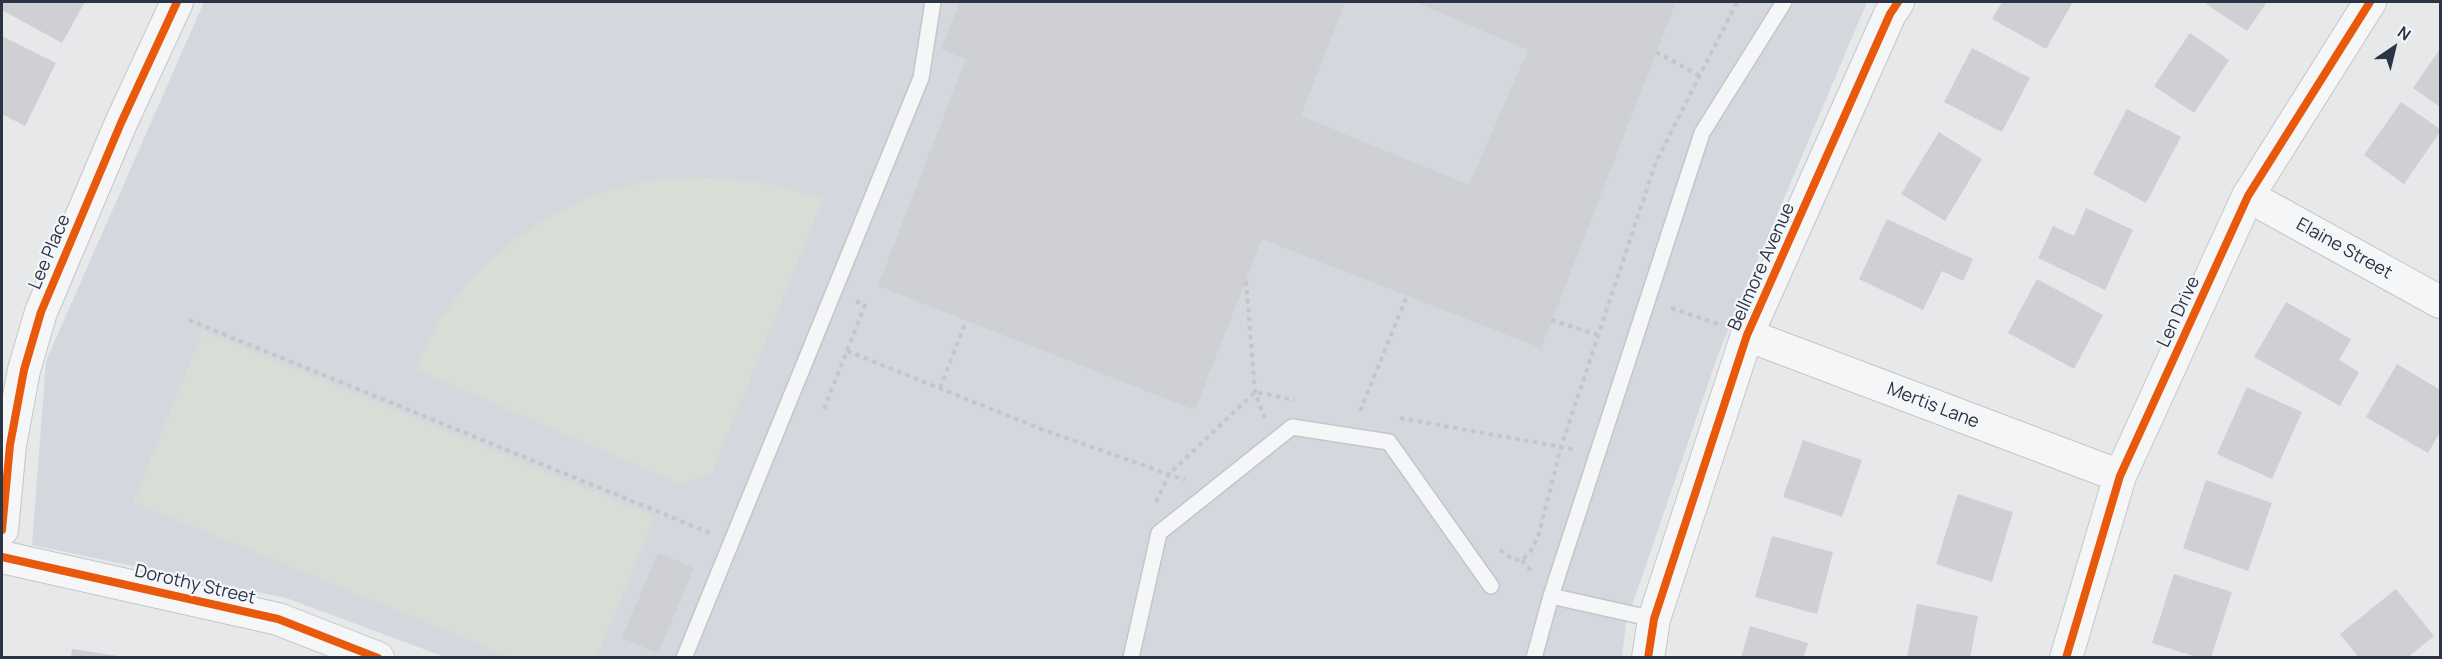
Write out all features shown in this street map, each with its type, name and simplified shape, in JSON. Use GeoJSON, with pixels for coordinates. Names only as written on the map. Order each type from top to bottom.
{"type":"FeatureCollection","features":[{"type":"Feature","properties":{"kind":"street","name":"Lee Place"},"geometry":{"type":"LineString","coordinates":[[2,530],[10,445],[24,370],[41,312],[121,123],[177,2]]}},
{"type":"Feature","properties":{"kind":"street","name":"Bellmore Avenue"},"geometry":{"type":"LineString","coordinates":[[1648,657],[1654,619],[1747,335],[1890,14],[1898,2]]}},
{"type":"Feature","properties":{"kind":"street","name":"Len Drive"},"geometry":{"type":"LineString","coordinates":[[2066,657],[2120,476],[2248,196],[2370,2]]}},
{"type":"Feature","properties":{"kind":"street","name":"Elaine Street"},"geometry":{"type":"LineString","coordinates":[[2248,196],[2440,302]]}},
{"type":"Feature","properties":{"kind":"street","name":"Mertis Lane"},"geometry":{"type":"LineString","coordinates":[[1747,335],[2120,476]]}},
{"type":"Feature","properties":{"kind":"street","name":"Dorothy Street"},"geometry":{"type":"LineString","coordinates":[[2,558],[278,619],[378,657]]}},
{"type":"Feature","properties":{"kind":"lane"},"geometry":{"type":"LineString","coordinates":[[684,657],[921,78],[933,2]]}},
{"type":"Feature","properties":{"kind":"lane"},"geometry":{"type":"LineString","coordinates":[[1534,657],[1551,596],[1702,134],[1784,2]]}},
{"type":"Feature","properties":{"kind":"lane"},"geometry":{"type":"LineString","coordinates":[[1131,657],[1159,533],[1292,427],[1389,442],[1491,586]]}},
{"type":"Feature","properties":{"kind":"lane"},"geometry":{"type":"LineString","coordinates":[[1551,596],[1654,619]]}},
{"type":"Feature","properties":{"kind":"path"},"geometry":{"type":"LineString","coordinates":[[1497,547],[1512,559],[1522,560],[1530,552],[1538,537],[1561,447],[1656,162],[1737,2]]}},
{"type":"Feature","properties":{"kind":"path"},"geometry":{"type":"LineString","coordinates":[[1656,52],[1700,76]]}},
{"type":"Feature","properties":{"kind":"path"},"geometry":{"type":"LineString","coordinates":[[1246,281],[1255,392],[1267,425]]}},
{"type":"Feature","properties":{"kind":"path"},"geometry":{"type":"LineString","coordinates":[[824,409],[865,305],[833,292]]}},
{"type":"Feature","properties":{"kind":"path"},"geometry":{"type":"LineString","coordinates":[[1360,411],[1407,296]]}},
{"type":"Feature","properties":{"kind":"path"},"geometry":{"type":"LineString","coordinates":[[1662,305],[1719,324]]}},
{"type":"Feature","properties":{"kind":"path"},"geometry":{"type":"LineString","coordinates":[[189,320],[731,541]]}},
{"type":"Feature","properties":{"kind":"path"},"geometry":{"type":"LineString","coordinates":[[1551,320],[1598,335]]}},
{"type":"Feature","properties":{"kind":"path"},"geometry":{"type":"LineString","coordinates":[[940,388],[966,321]]}},
{"type":"Feature","properties":{"kind":"path"},"geometry":{"type":"LineString","coordinates":[[847,351],[1041,429],[1213,490]]}},
{"type":"Feature","properties":{"kind":"path"},"geometry":{"type":"LineString","coordinates":[[1406,420],[1413,429]]}},
{"type":"Feature","properties":{"kind":"shaded area"},"geometry":{"type":"Polygon","coordinates":[[[204,2],[1867,2],[1719,352],[1626,623],[1622,657],[445,657],[286,598],[32,545],[46,361],[204,2]]]}},
{"type":"Feature","properties":{"kind":"shaded area"},"geometry":{"type":"Polygon","coordinates":[[[691,177],[732,179],[780,186],[823,199],[712,473],[682,485],[415,369],[440,320],[462,290],[486,264],[515,239],[550,216],[590,196],[646,181],[691,177]]]}},
{"type":"Feature","properties":{"kind":"shaded area"},"geometry":{"type":"Polygon","coordinates":[[[203,331],[655,517],[597,657],[510,657],[133,502],[203,331]]]}},
{"type":"Feature","properties":{"kind":"building"},"geometry":{"type":"Polygon","coordinates":[[[2,2],[85,2],[62,43],[2,10],[2,2]]]}},
{"type":"Feature","properties":{"kind":"building"},"geometry":{"type":"Polygon","coordinates":[[[960,2],[1345,2],[1301,116],[1469,185],[1528,50],[1416,2],[1676,2],[1541,348],[1262,239],[1195,410],[878,286],[966,59],[941,49],[960,2]]]}},
{"type":"Feature","properties":{"kind":"building"},"geometry":{"type":"Polygon","coordinates":[[[2002,2],[2073,2],[2046,49],[1992,19],[2002,2]]]}},
{"type":"Feature","properties":{"kind":"building"},"geometry":{"type":"Polygon","coordinates":[[[2208,2],[2267,2],[2247,31],[2206,4],[2208,2]]]}},
{"type":"Feature","properties":{"kind":"building"},"geometry":{"type":"Polygon","coordinates":[[[2190,33],[2229,60],[2194,113],[2154,86],[2190,33]]]}},
{"type":"Feature","properties":{"kind":"building"},"geometry":{"type":"Polygon","coordinates":[[[2,36],[56,63],[25,126],[2,114],[2,36]]]}},
{"type":"Feature","properties":{"kind":"building"},"geometry":{"type":"Polygon","coordinates":[[[1972,48],[2030,78],[2002,132],[1944,102],[1972,48]]]}},
{"type":"Feature","properties":{"kind":"building"},"geometry":{"type":"Polygon","coordinates":[[[2440,49],[2440,107],[2413,88],[2440,49]]]}},
{"type":"Feature","properties":{"kind":"building"},"geometry":{"type":"Polygon","coordinates":[[[2401,102],[2440,129],[2404,184],[2364,155],[2401,102]]]}},
{"type":"Feature","properties":{"kind":"building"},"geometry":{"type":"Polygon","coordinates":[[[2127,109],[2181,137],[2146,203],[2093,174],[2127,109]]]}},
{"type":"Feature","properties":{"kind":"building"},"geometry":{"type":"Polygon","coordinates":[[[1939,132],[1982,159],[1945,221],[1901,194],[1939,132]]]}},
{"type":"Feature","properties":{"kind":"building"},"geometry":{"type":"Polygon","coordinates":[[[2086,208],[2133,230],[2105,290],[2038,258],[2053,226],[2074,236],[2086,208]]]}},
{"type":"Feature","properties":{"kind":"building"},"geometry":{"type":"Polygon","coordinates":[[[1887,219],[1973,259],[1963,281],[1942,271],[1923,310],[1859,279],[1887,219]]]}},
{"type":"Feature","properties":{"kind":"building"},"geometry":{"type":"Polygon","coordinates":[[[2037,279],[2103,315],[2074,369],[2008,333],[2037,279]]]}},
{"type":"Feature","properties":{"kind":"building"},"geometry":{"type":"Polygon","coordinates":[[[2286,302],[2351,339],[2339,360],[2359,372],[2340,406],[2254,357],[2286,302]]]}},
{"type":"Feature","properties":{"kind":"building"},"geometry":{"type":"Polygon","coordinates":[[[2397,364],[2440,390],[2440,432],[2428,453],[2366,417],[2397,364]]]}},
{"type":"Feature","properties":{"kind":"building"},"geometry":{"type":"Polygon","coordinates":[[[2247,387],[2302,412],[2272,479],[2217,454],[2247,387]]]}},
{"type":"Feature","properties":{"kind":"building"},"geometry":{"type":"Polygon","coordinates":[[[1803,440],[1862,460],[1842,517],[1783,497],[1803,440]]]}},
{"type":"Feature","properties":{"kind":"building"},"geometry":{"type":"Polygon","coordinates":[[[2206,480],[2272,503],[2248,571],[2183,548],[2206,480]]]}},
{"type":"Feature","properties":{"kind":"building"},"geometry":{"type":"Polygon","coordinates":[[[1958,494],[2013,512],[1992,582],[1936,564],[1958,494]]]}},
{"type":"Feature","properties":{"kind":"building"},"geometry":{"type":"Polygon","coordinates":[[[1772,536],[1833,552],[1817,614],[1755,597],[1772,536]]]}},
{"type":"Feature","properties":{"kind":"building"},"geometry":{"type":"Polygon","coordinates":[[[658,553],[694,568],[658,653],[622,638],[658,553]]]}},
{"type":"Feature","properties":{"kind":"building"},"geometry":{"type":"Polygon","coordinates":[[[2174,574],[2232,592],[2211,658],[2200,658],[2152,643],[2174,574]]]}},
{"type":"Feature","properties":{"kind":"building"},"geometry":{"type":"Polygon","coordinates":[[[2396,589],[2434,636],[2407,658],[2359,658],[2340,634],[2396,589]]]}},
{"type":"Feature","properties":{"kind":"building"},"geometry":{"type":"Polygon","coordinates":[[[1917,604],[1978,616],[1970,658],[1907,658],[1917,604]]]}},
{"type":"Feature","properties":{"kind":"building"},"geometry":{"type":"Polygon","coordinates":[[[1750,626],[1808,643],[1803,658],[1741,658],[1750,626]]]}},
{"type":"Feature","properties":{"kind":"building"},"geometry":{"type":"Polygon","coordinates":[[[72,649],[118,656],[117,658],[71,658],[72,649]]]}},
{"type":"Feature","properties":{"kind":"cycle path"},"geometry":{"type":"LineString","coordinates":[[2,530],[10,445],[24,370],[41,312],[121,123],[177,2]]}},
{"type":"Feature","properties":{"kind":"cycle path"},"geometry":{"type":"LineString","coordinates":[[1648,658],[1654,619],[1747,335],[1890,14],[1898,2]]}},
{"type":"Feature","properties":{"kind":"cycle path"},"geometry":{"type":"LineString","coordinates":[[2066,658],[2120,476],[2248,196],[2370,2]]}},
{"type":"Feature","properties":{"kind":"cycle path"},"geometry":{"type":"LineString","coordinates":[[2,557],[278,619],[378,658]]}}]}
